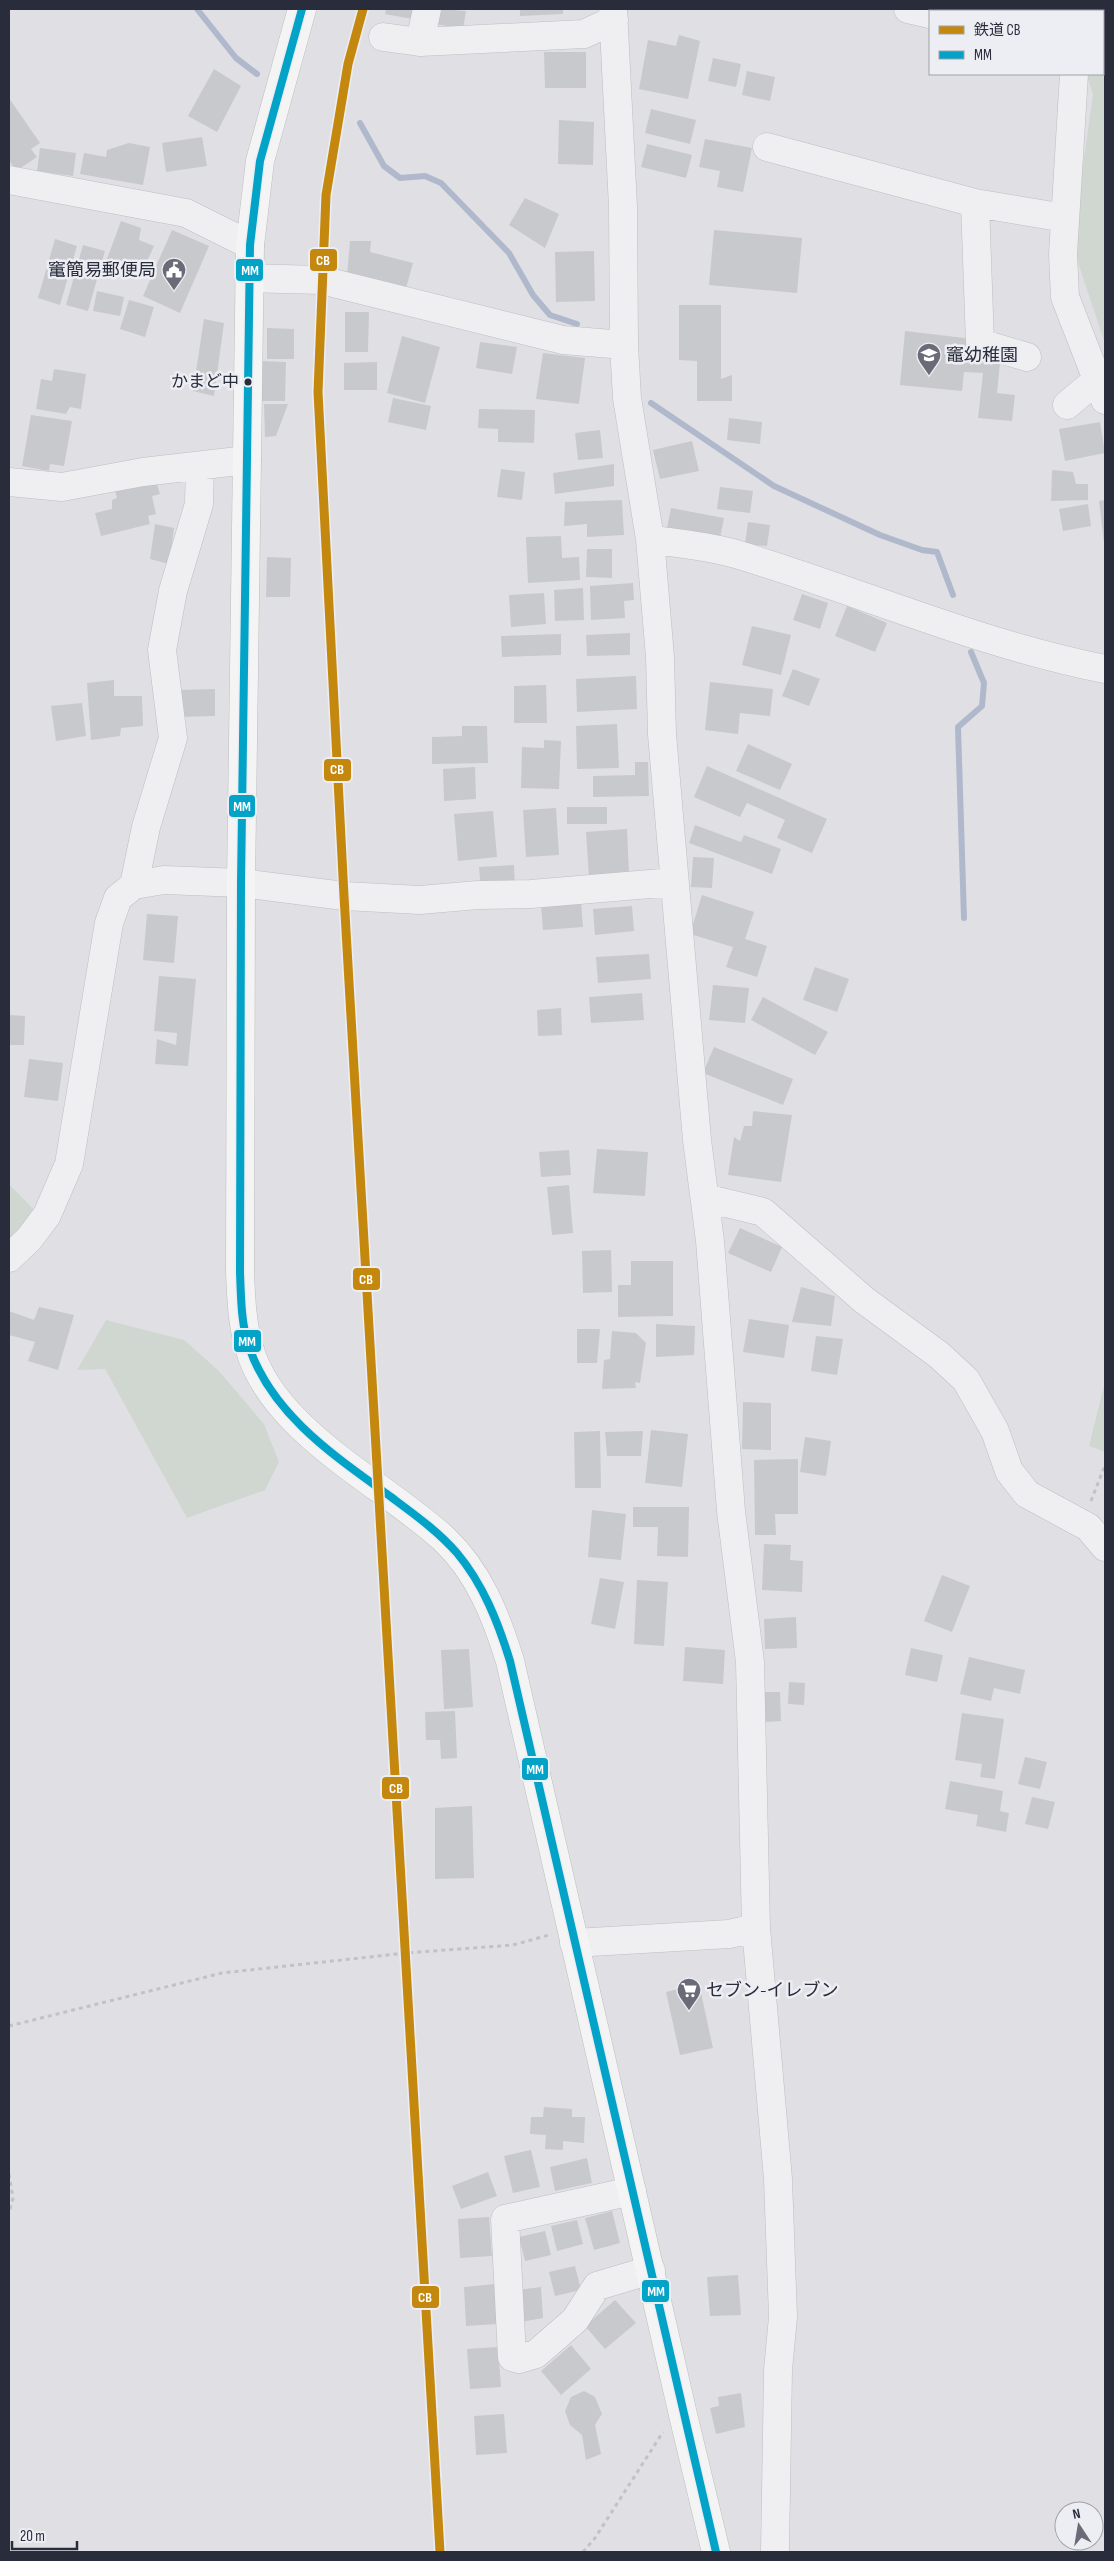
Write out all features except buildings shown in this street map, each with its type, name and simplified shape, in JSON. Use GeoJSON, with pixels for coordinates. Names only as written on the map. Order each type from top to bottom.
{"type":"FeatureCollection","features":[{"type":"Feature","properties":{"kind":"main road"},"geometry":{"type":"LineString","coordinates":[[302,9],[260,161],[250,245],[241,884],[240,1272],[244,1323],[249,1349],[275,1399],[302,1426],[444,1540],[472,1572],[490,1603],[510,1661],[716,2552]]}},
{"type":"Feature","properties":{"kind":"street"},"geometry":{"type":"LineString","coordinates":[[420,42],[427,9]]}},
{"type":"Feature","properties":{"kind":"street"},"geometry":{"type":"LineString","coordinates":[[908,9],[929,14]]}},
{"type":"Feature","properties":{"kind":"street"},"geometry":{"type":"LineString","coordinates":[[383,37],[420,42],[584,34],[613,15]]}},
{"type":"Feature","properties":{"kind":"street"},"geometry":{"type":"LineString","coordinates":[[613,15],[623,207],[626,398],[650,539],[660,657],[662,734],[700,1177],[705,1198],[732,1511],[750,1662],[756,1928],[778,2179],[784,2317],[778,2370],[775,2552]]}},
{"type":"Feature","properties":{"kind":"street"},"geometry":{"type":"LineString","coordinates":[[1067,405],[1102,390],[1065,297],[1063,254],[1074,75]]}},
{"type":"Feature","properties":{"kind":"street"},"geometry":{"type":"LineString","coordinates":[[767,147],[975,203],[1065,218]]}},
{"type":"Feature","properties":{"kind":"street"},"geometry":{"type":"LineString","coordinates":[[9,180],[186,213],[250,245]]}},
{"type":"Feature","properties":{"kind":"street"},"geometry":{"type":"LineString","coordinates":[[975,203],[980,343],[1027,357]]}},
{"type":"Feature","properties":{"kind":"street"},"geometry":{"type":"LineString","coordinates":[[249,278],[321,280],[563,340],[624,345]]}},
{"type":"Feature","properties":{"kind":"street"},"geometry":{"type":"LineString","coordinates":[[9,482],[62,487],[143,472],[247,460]]}},
{"type":"Feature","properties":{"kind":"street"},"geometry":{"type":"LineString","coordinates":[[134,885],[146,827],[173,738],[162,650],[173,591],[198,504],[200,466]]}},
{"type":"Feature","properties":{"kind":"street"},"geometry":{"type":"LineString","coordinates":[[650,539],[734,554],[951,628],[1070,662],[1105,669]]}},
{"type":"Feature","properties":{"kind":"street"},"geometry":{"type":"LineString","coordinates":[[9,1258],[29,1239],[47,1215],[69,1164],[109,924],[118,898],[134,885],[164,880],[241,884],[344,896],[420,900],[478,895],[532,894],[674,882]]}},
{"type":"Feature","properties":{"kind":"street"},"geometry":{"type":"LineString","coordinates":[[705,1198],[763,1212],[864,1300],[939,1355],[966,1380],[995,1431],[1009,1471],[1027,1494],[1088,1527],[1105,1547]]}},
{"type":"Feature","properties":{"kind":"street"},"geometry":{"type":"LineString","coordinates":[[572,1935],[729,1934],[756,1928]]}},
{"type":"Feature","properties":{"kind":"street"},"geometry":{"type":"LineString","coordinates":[[632,2191],[505,2219],[512,2357],[519,2359],[536,2354],[575,2320],[597,2286],[651,2270]]}},
{"type":"Feature","properties":{"kind":"path"},"geometry":{"type":"LineString","coordinates":[[1088,1527],[1092,1495],[1105,1465]]}},
{"type":"Feature","properties":{"kind":"path"},"geometry":{"type":"LineString","coordinates":[[9,2026],[222,1973],[406,1953],[513,1945],[572,1935]]}},
{"type":"Feature","properties":{"kind":"path"},"geometry":{"type":"LineString","coordinates":[[9,2174],[14,2198],[9,2213]]}},
{"type":"Feature","properties":{"kind":"path"},"geometry":{"type":"LineString","coordinates":[[583,2552],[595,2538],[664,2430],[684,2420]]}},
{"type":"Feature","properties":{"kind":"shaded area"},"geometry":{"type":"Polygon","coordinates":[[[927,9],[1105,9],[1105,344],[1072,245],[1093,94],[1086,75],[1104,75],[1104,10],[927,9]]]}},
{"type":"Feature","properties":{"kind":"shaded area"},"geometry":{"type":"Polygon","coordinates":[[[9,1184],[44,1220],[9,1251],[9,1184]]]}},
{"type":"Feature","properties":{"kind":"shaded area"},"geometry":{"type":"Polygon","coordinates":[[[106,1320],[184,1340],[219,1371],[264,1424],[279,1462],[265,1490],[187,1518],[105,1369],[77,1370],[106,1320]]]}},
{"type":"Feature","properties":{"kind":"shaded area"},"geometry":{"type":"Polygon","coordinates":[[[1105,1382],[1105,1452],[1089,1446],[1105,1382]]]}},
{"type":"Feature","properties":{"kind":"waterway"},"geometry":{"type":"LineString","coordinates":[[197,9],[236,58],[257,74]]}},
{"type":"Feature","properties":{"kind":"waterway"},"geometry":{"type":"LineString","coordinates":[[360,123],[384,166],[400,178],[425,176],[441,183],[509,253],[533,295],[550,315],[577,324]]}},
{"type":"Feature","properties":{"kind":"waterway"},"geometry":{"type":"LineString","coordinates":[[651,403],[774,486],[880,535],[922,550],[937,552],[953,595]]}},
{"type":"Feature","properties":{"kind":"waterway"},"geometry":{"type":"LineString","coordinates":[[964,918],[958,727],[982,706],[984,683],[971,652]]}},
{"type":"Feature","properties":{"kind":"rail line","name":"CB"},"geometry":{"type":"LineString","coordinates":[[363,9],[348,64],[326,195],[318,392],[344,896],[440,2552]]}},
{"type":"Feature","properties":{"kind":"transit line","name":"MM"},"geometry":{"type":"LineString","coordinates":[[302,9],[260,161],[250,245],[241,883],[240,1272],[244,1329],[259,1371],[289,1413],[326,1448],[432,1529],[457,1553],[475,1577],[489,1604],[500,1632],[510,1661],[716,2552]]}},
{"type":"Feature","properties":{"kind":"place","name":"竃簡易郵便局"},"geometry":{"type":"Point","coordinates":[174,291]}},
{"type":"Feature","properties":{"kind":"place","name":"竈幼稚園"},"geometry":{"type":"Point","coordinates":[929,376]}},
{"type":"Feature","properties":{"kind":"place","name":"かまど中"},"geometry":{"type":"Point","coordinates":[248,382]}},
{"type":"Feature","properties":{"kind":"place","name":"セブン-イレブン"},"geometry":{"type":"Point","coordinates":[689,2011]}}]}
